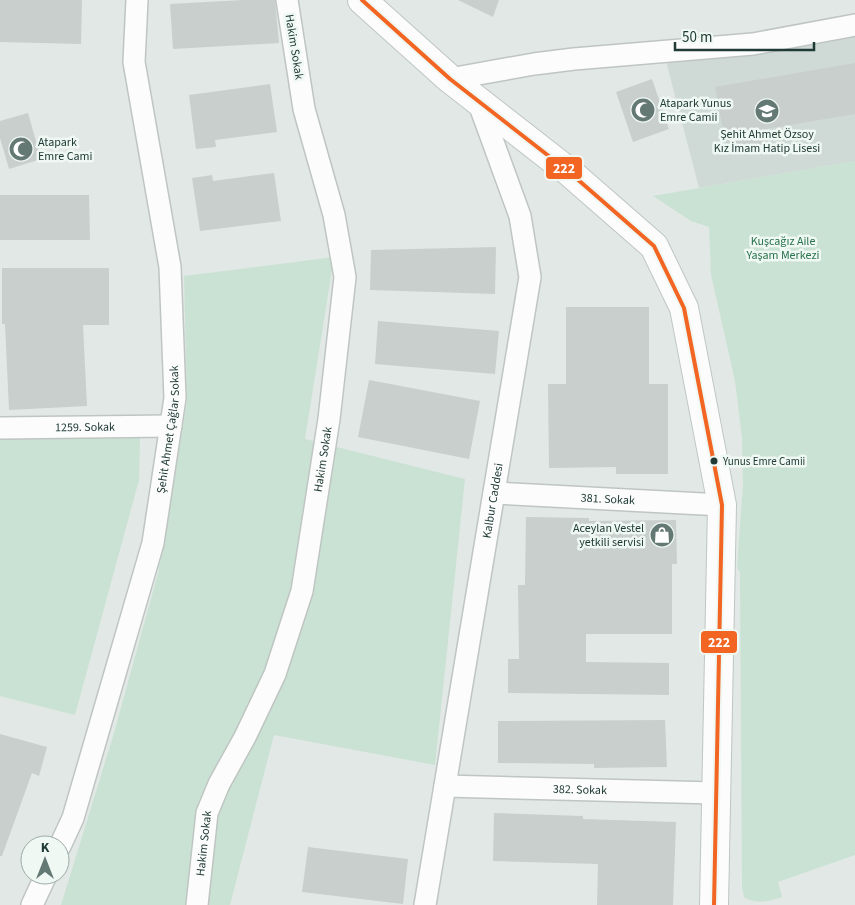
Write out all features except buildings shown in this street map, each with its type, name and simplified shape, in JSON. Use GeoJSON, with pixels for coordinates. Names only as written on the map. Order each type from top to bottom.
{"type":"FeatureCollection","features":[{"type":"Feature","properties":{"kind":"street","name":"Şehit Ahmet Çağlar Sokak"},"geometry":{"type":"LineString","coordinates":[[65,835],[73,818],[153,542],[175,398],[170,267],[134,62],[137,0]]}},
{"type":"Feature","properties":{"kind":"street","name":"Hakim Sokak"},"geometry":{"type":"LineString","coordinates":[[197,905],[207,813],[219,784],[245,737],[274,674],[302,590],[329,419],[344,277],[334,215],[304,109],[287,0]]}},
{"type":"Feature","properties":{"kind":"street"},"geometry":{"type":"LineString","coordinates":[[362,0],[450,79],[568,172],[654,246],[684,308],[722,505],[714,793],[714,905]]}},
{"type":"Feature","properties":{"kind":"street"},"geometry":{"type":"LineString","coordinates":[[450,79],[554,62],[753,44],[855,25]]}},
{"type":"Feature","properties":{"kind":"street","name":"Kalbur Caddesi"},"geometry":{"type":"LineString","coordinates":[[425,905],[530,277],[520,216],[478,101]]}},
{"type":"Feature","properties":{"kind":"street","name":"1259. Sokak"},"geometry":{"type":"LineString","coordinates":[[0,428],[171,426]]}},
{"type":"Feature","properties":{"kind":"street","name":"381. Sokak"},"geometry":{"type":"LineString","coordinates":[[494,493],[722,505]]}},
{"type":"Feature","properties":{"kind":"street","name":"382. Sokak"},"geometry":{"type":"LineString","coordinates":[[445,786],[714,793]]}},
{"type":"Feature","properties":{"kind":"street"},"geometry":{"type":"LineString","coordinates":[[32,905],[41,885]]}},
{"type":"Feature","properties":{"kind":"shaded area","name":"Şehit Ahmet Özsoy Kız İmam Hatip Lisesi"},"geometry":{"type":"Polygon","coordinates":[[[855,33],[855,161],[699,188],[666,61],[855,33]]]}},
{"type":"Feature","properties":{"kind":"green space","name":"Kuşcağız Aile Yaşam Merkezi"},"geometry":{"type":"Polygon","coordinates":[[[855,161],[855,855],[778,882],[782,897],[758,902],[744,897],[742,887],[740,572],[737,568],[743,483],[742,438],[735,381],[711,275],[709,227],[691,221],[653,196],[855,161]]]}},
{"type":"Feature","properties":{"kind":"green space"},"geometry":{"type":"Polygon","coordinates":[[[334,257],[305,439],[465,479],[435,765],[274,735],[230,905],[61,905],[67,885],[70,885],[70,876],[114,733],[158,573],[187,402],[184,276],[334,257]]]}},
{"type":"Feature","properties":{"kind":"green space"},"geometry":{"type":"Polygon","coordinates":[[[140,438],[139,480],[75,715],[0,696],[0,439],[140,438]]]}},
{"type":"Feature","properties":{"kind":"transit line","name":"222"},"geometry":{"type":"LineString","coordinates":[[362,0],[450,79],[568,171],[654,246],[684,308],[722,505],[714,905]]}},
{"type":"Feature","properties":{"kind":"place","name":"Atapark Yunus Emre Camii"},"geometry":{"type":"Point","coordinates":[643,110]}},
{"type":"Feature","properties":{"kind":"place","name":"Şehit Ahmet Özsoy Kız İmam Hatip Lisesi"},"geometry":{"type":"Point","coordinates":[767,111]}},
{"type":"Feature","properties":{"kind":"place","name":"Atapark Emre Cami"},"geometry":{"type":"Point","coordinates":[21,149]}},
{"type":"Feature","properties":{"kind":"place","name":"Yunus Emre Camii"},"geometry":{"type":"Point","coordinates":[714,461]}},
{"type":"Feature","properties":{"kind":"place","name":"Aceylan Vestel yetkili servisi"},"geometry":{"type":"Point","coordinates":[662,535]}}]}
